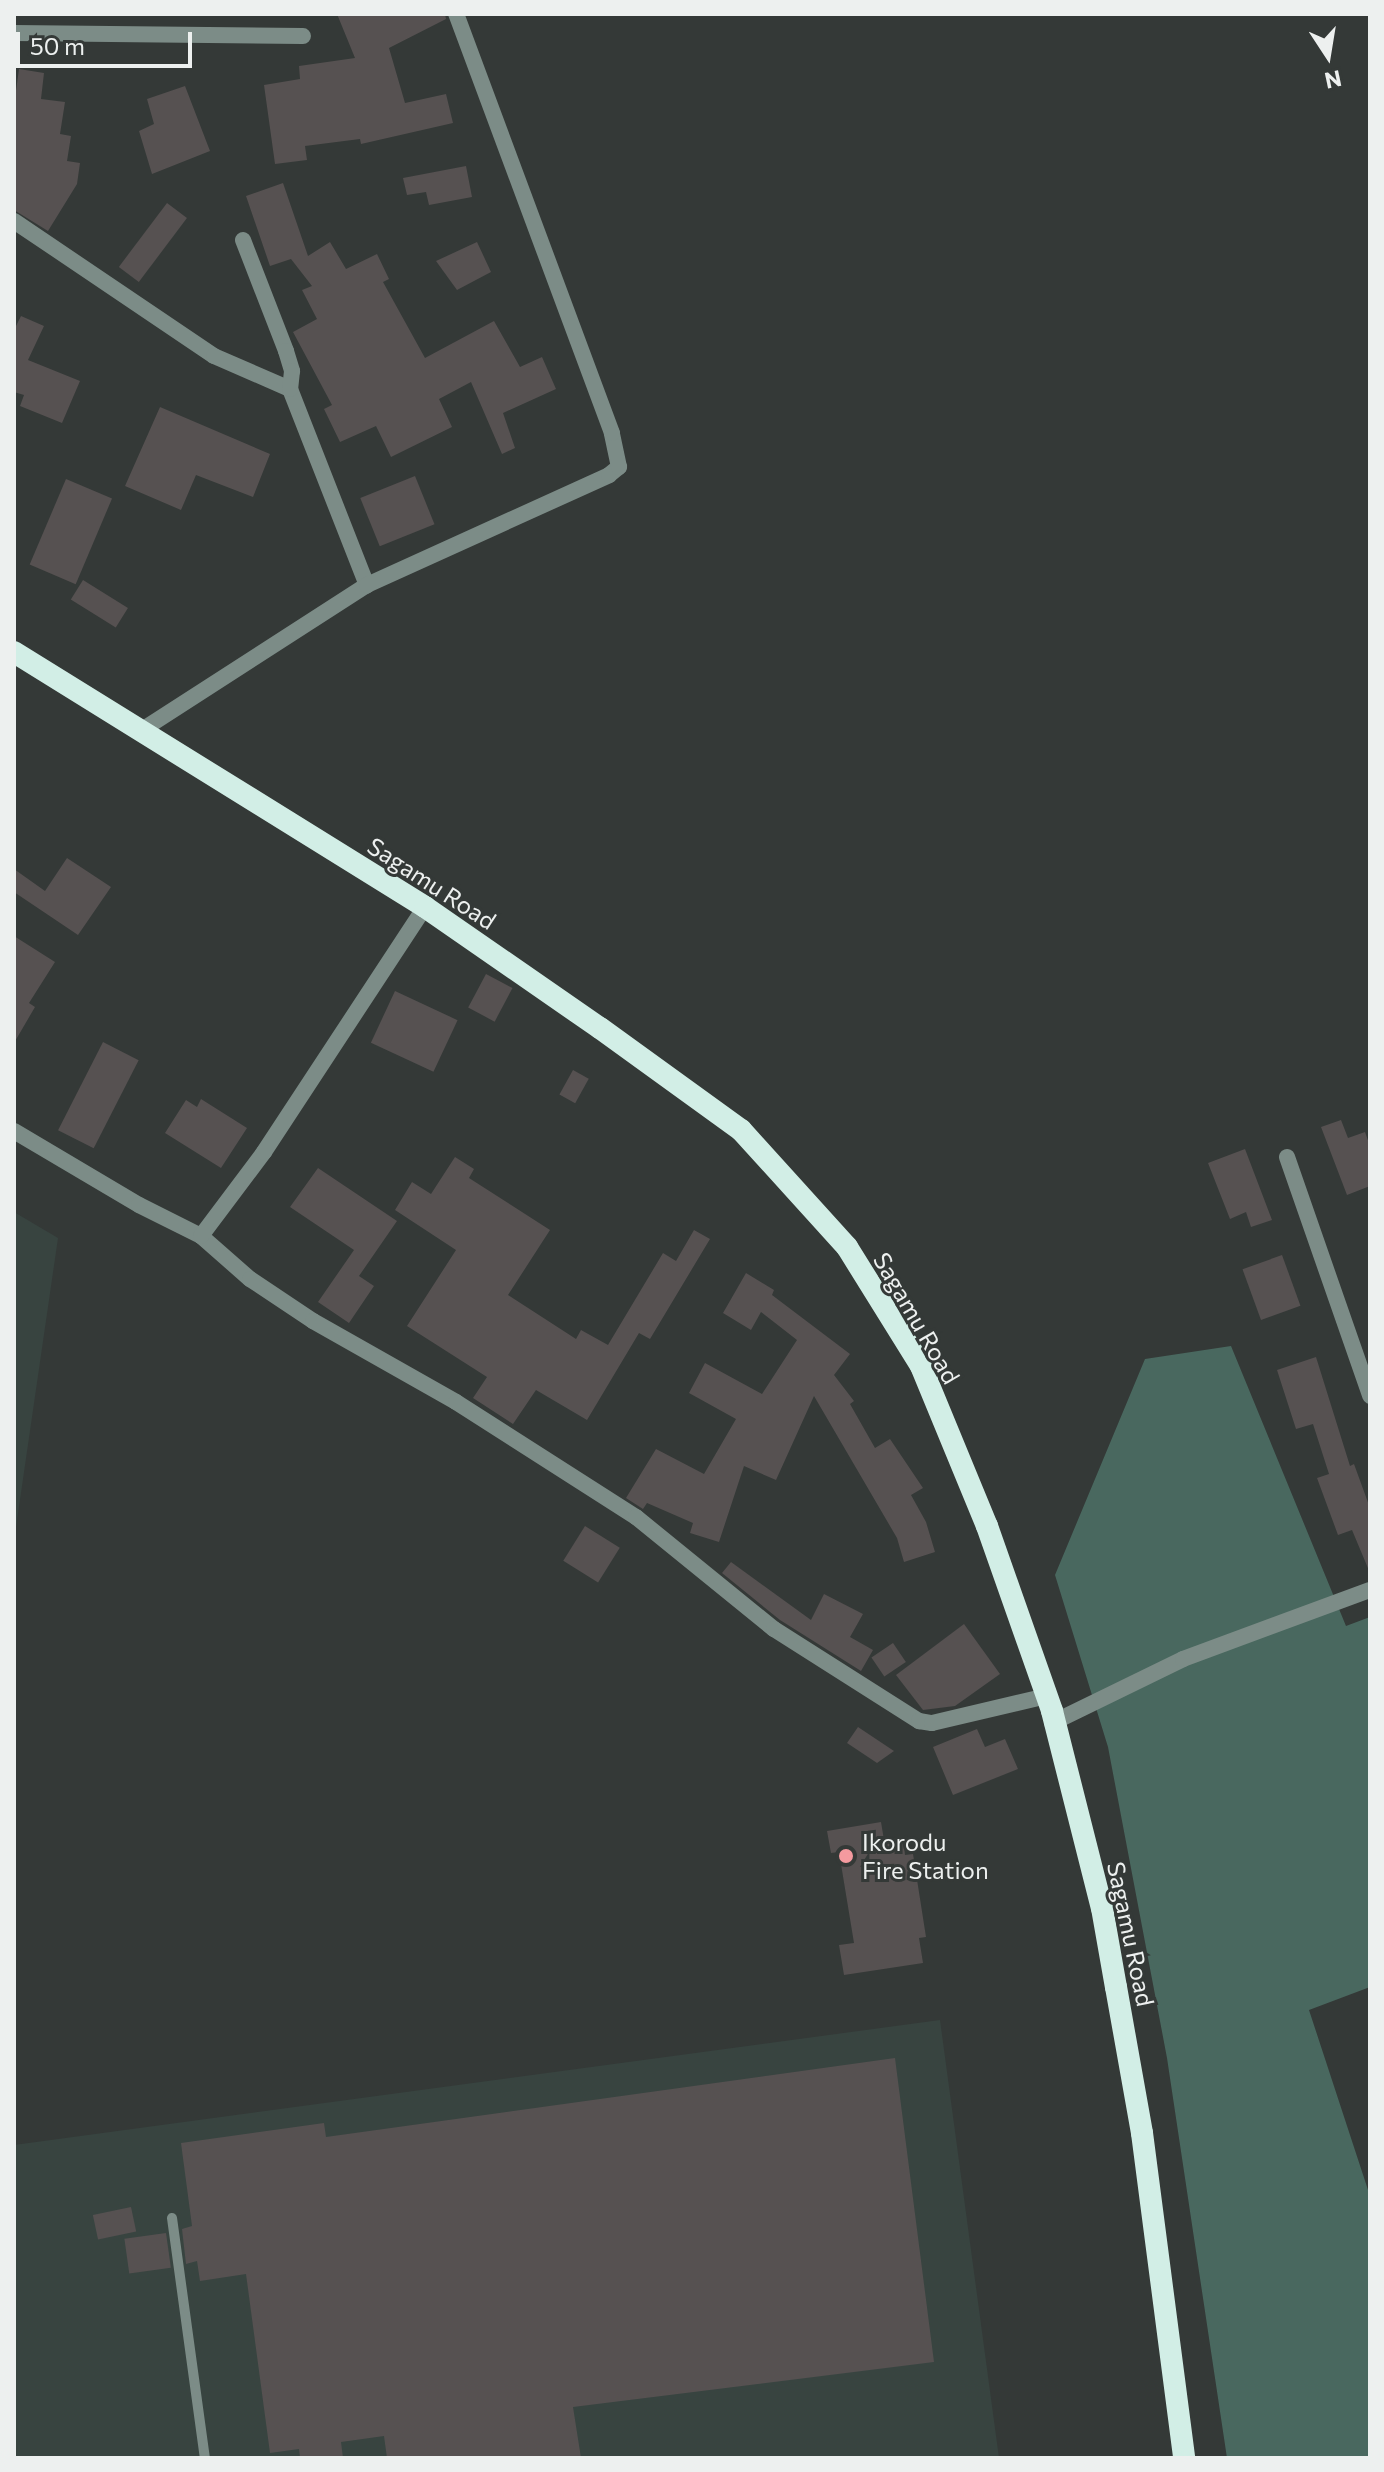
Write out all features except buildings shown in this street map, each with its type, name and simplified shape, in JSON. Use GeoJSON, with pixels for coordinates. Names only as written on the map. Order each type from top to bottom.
{"type":"FeatureCollection","features":[{"type":"Feature","properties":{"kind":"highway","name":"Sagamu Road"},"geometry":{"type":"LineString","coordinates":[[14,652],[425,907],[741,1130],[847,1247],[921,1366],[987,1526],[1047,1696],[1102,1908],[1142,2133],[1184,2458]]}},
{"type":"Feature","properties":{"kind":"street"},"geometry":{"type":"LineString","coordinates":[[143,14],[153,32]]}},
{"type":"Feature","properties":{"kind":"street"},"geometry":{"type":"LineString","coordinates":[[142,730],[367,585],[609,475],[619,467],[612,433],[456,14]]}},
{"type":"Feature","properties":{"kind":"street"},"geometry":{"type":"LineString","coordinates":[[14,33],[153,32],[303,36]]}},
{"type":"Feature","properties":{"kind":"street"},"geometry":{"type":"LineString","coordinates":[[14,221],[214,356],[290,389]]}},
{"type":"Feature","properties":{"kind":"street"},"geometry":{"type":"LineString","coordinates":[[243,240],[286,351],[292,371],[290,389],[367,585]]}},
{"type":"Feature","properties":{"kind":"street"},"geometry":{"type":"LineString","coordinates":[[201,1236],[264,1152],[425,907]]}},
{"type":"Feature","properties":{"kind":"street"},"geometry":{"type":"LineString","coordinates":[[14,1131],[139,1205],[201,1236],[250,1279],[313,1321],[456,1402],[636,1517],[774,1629],[919,1721],[932,1723],[1047,1696]]}},
{"type":"Feature","properties":{"kind":"street"},"geometry":{"type":"LineString","coordinates":[[1287,1157],[1370,1396]]}},
{"type":"Feature","properties":{"kind":"street"},"geometry":{"type":"LineString","coordinates":[[1052,1723],[1183,1659],[1370,1590]]}},
{"type":"Feature","properties":{"kind":"lane"},"geometry":{"type":"LineString","coordinates":[[172,2218],[205,2458]]}},
{"type":"Feature","properties":{"kind":"shaded area"},"geometry":{"type":"Polygon","coordinates":[[[14,1212],[58,1238],[14,1541],[14,1212]]]}},
{"type":"Feature","properties":{"kind":"shaded area"},"geometry":{"type":"Polygon","coordinates":[[[940,2020],[999,2458],[14,2458],[14,2145],[940,2020]]]}},
{"type":"Feature","properties":{"kind":"green space"},"geometry":{"type":"Polygon","coordinates":[[[1231,1346],[1346,1626],[1370,1617],[1370,1987],[1309,2010],[1370,2196],[1370,2458],[1227,2458],[1167,2058],[1108,1747],[1055,1575],[1145,1359],[1231,1346]]]}},
{"type":"Feature","properties":{"kind":"place","name":"Ikorodu Fire Station"},"geometry":{"type":"Point","coordinates":[846,1856]}}]}
